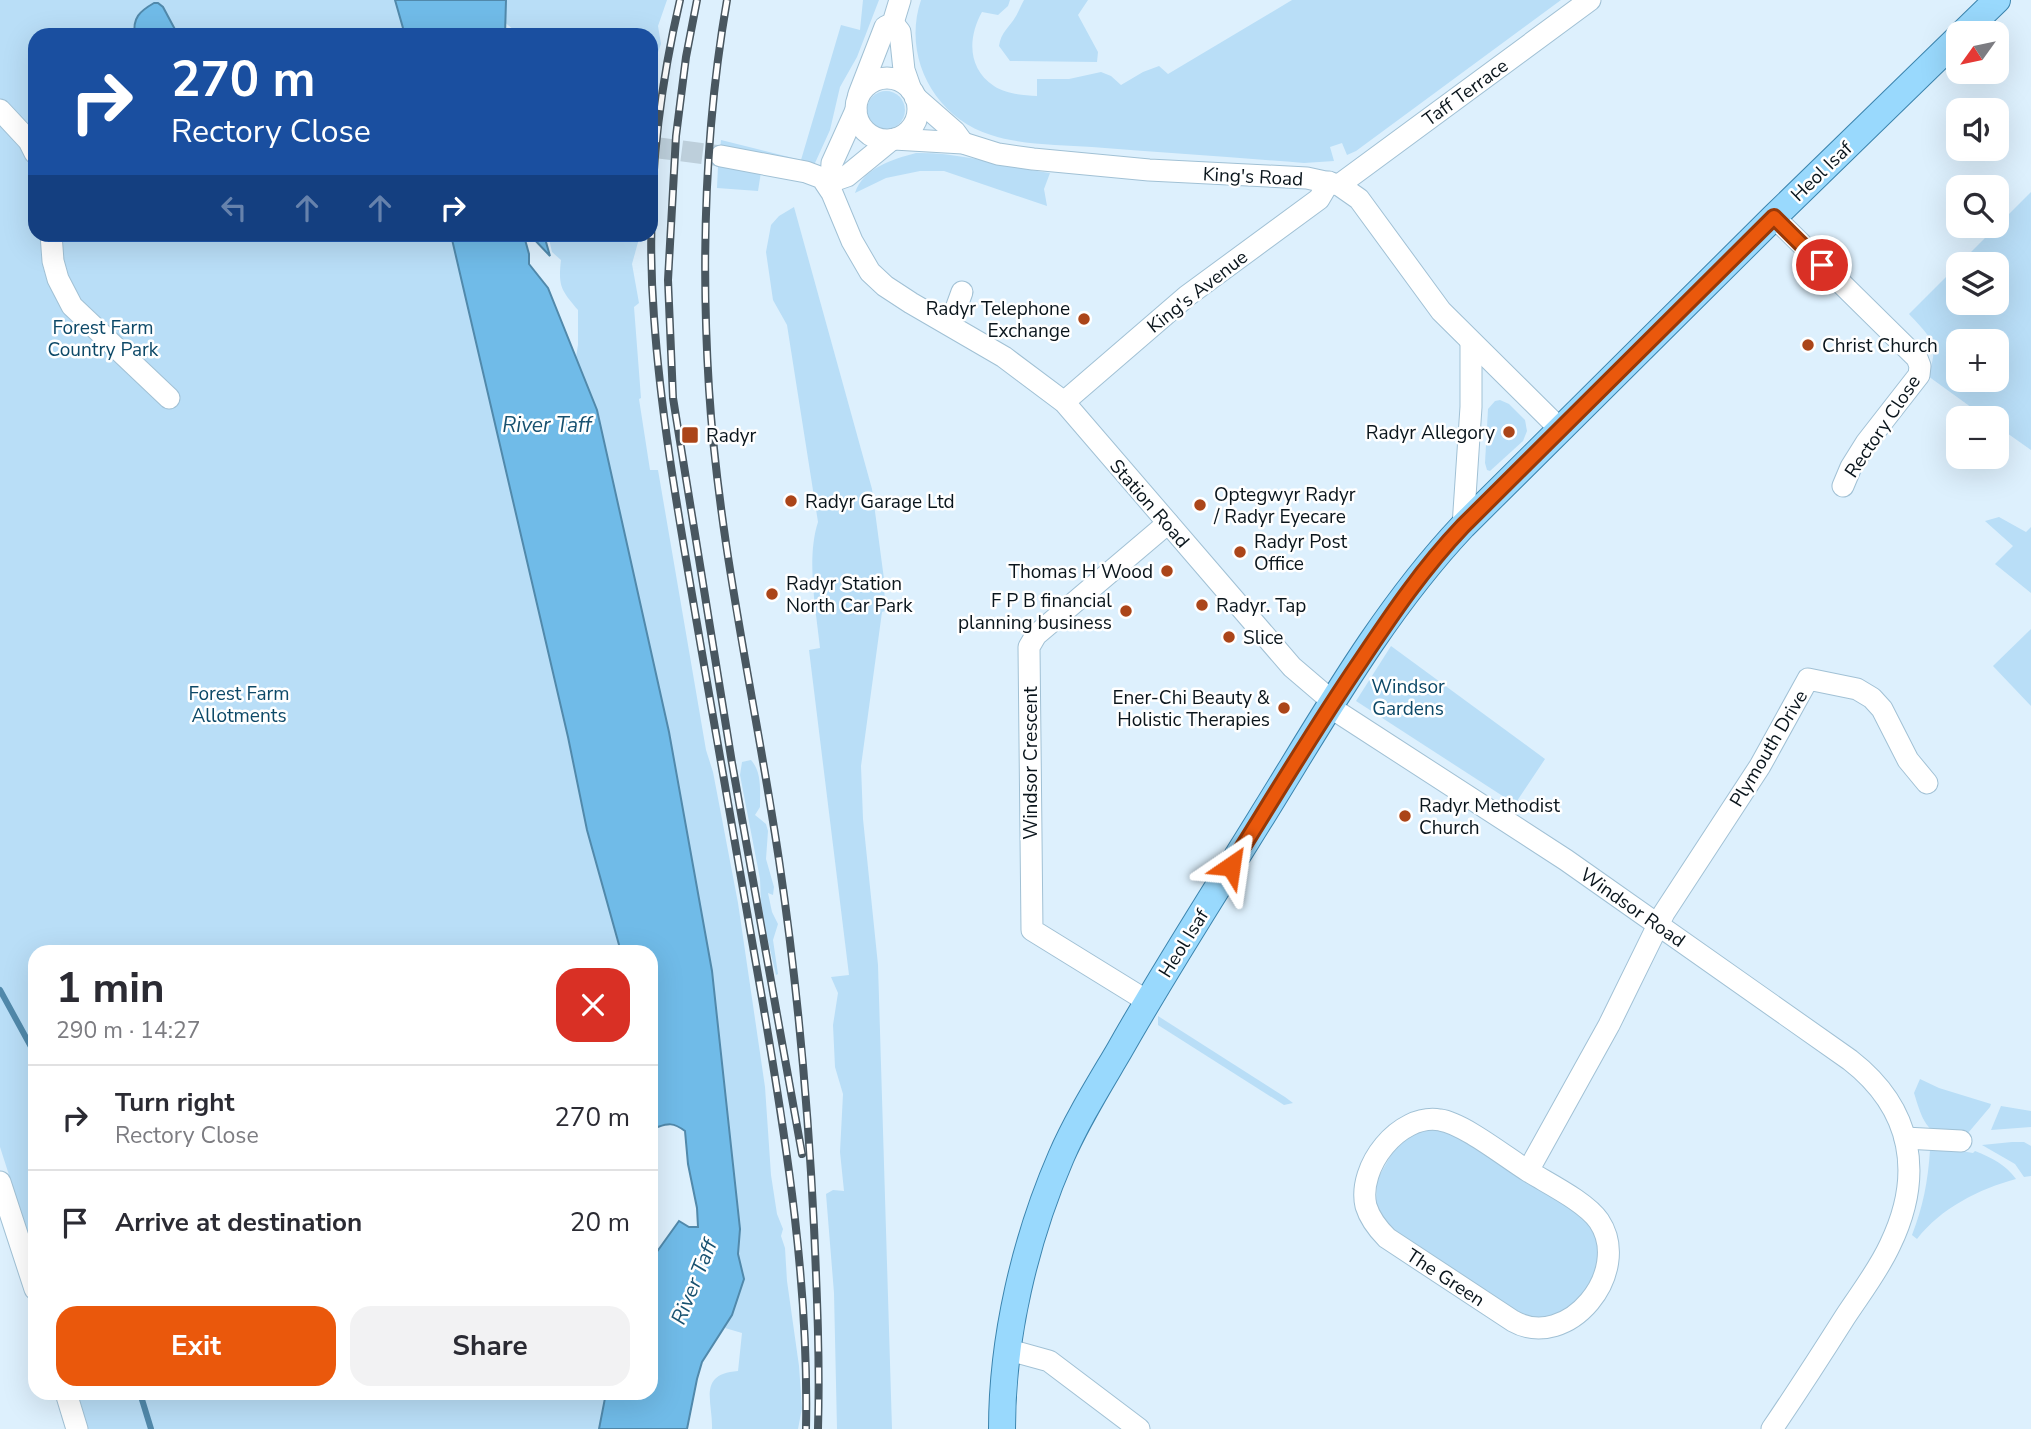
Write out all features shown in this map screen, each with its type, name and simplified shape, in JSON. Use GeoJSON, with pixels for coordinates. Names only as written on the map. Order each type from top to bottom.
{"type":"FeatureCollection","features":[{"type":"Feature","properties":{"kind":"main road"},"geometry":{"type":"LineString","coordinates":[[1975,21],[1997,0]]}},
{"type":"Feature","properties":{"kind":"main road","name":"Heol Isaf"},"geometry":{"type":"LineString","coordinates":[[1002,1429],[1009,1350],[1031,1236],[1050,1183],[1076,1126],[1147,1001],[1331,705],[1409,589],[1437,553],[1463,526],[1946,50]]}},
{"type":"Feature","properties":{"kind":"street"},"geometry":{"type":"LineString","coordinates":[[829,182],[832,163],[886,27],[892,23],[900,0]]}},
{"type":"Feature","properties":{"kind":"street","name":"Taff Terrace"},"geometry":{"type":"LineString","coordinates":[[1334,183],[1590,0]]}},
{"type":"Feature","properties":{"kind":"street"},"geometry":{"type":"LineString","coordinates":[[721,156],[806,172],[829,182],[847,176],[892,139],[908,132],[917,114],[913,93],[904,70],[900,32],[892,23]]}},
{"type":"Feature","properties":{"kind":"street"},"geometry":{"type":"LineString","coordinates":[[892,139],[877,139],[869,134],[858,120],[857,105],[862,90],[878,79],[897,80],[955,132],[962,143]]}},
{"type":"Feature","properties":{"kind":"street"},"geometry":{"type":"LineString","coordinates":[[0,110],[28,140]]}},
{"type":"Feature","properties":{"kind":"street","name":"King's Road"},"geometry":{"type":"LineString","coordinates":[[892,139],[962,143],[998,154],[1033,159],[1149,170],[1307,178],[1334,183]]}},
{"type":"Feature","properties":{"kind":"street","name":"Station Road"},"geometry":{"type":"LineString","coordinates":[[829,182],[852,241],[870,272],[885,286],[1004,357],[1064,402],[1292,667],[1331,705]]}},
{"type":"Feature","properties":{"kind":"street"},"geometry":{"type":"LineString","coordinates":[[1334,183],[1359,199],[1441,311],[1560,429]]}},
{"type":"Feature","properties":{"kind":"street","name":"King's Avenue"},"geometry":{"type":"LineString","coordinates":[[1064,402],[1187,296],[1320,199],[1334,183]]}},
{"type":"Feature","properties":{"kind":"street","name":"Rectory Close"},"geometry":{"type":"LineString","coordinates":[[1774,217],[1917,359],[1920,366],[1919,375],[1850,467],[1843,486]]}},
{"type":"Feature","properties":{"kind":"street"},"geometry":{"type":"LineString","coordinates":[[52,242],[58,279],[72,306],[169,398]]}},
{"type":"Feature","properties":{"kind":"street"},"geometry":{"type":"LineString","coordinates":[[950,325],[962,292]]}},
{"type":"Feature","properties":{"kind":"street"},"geometry":{"type":"LineString","coordinates":[[1463,526],[1471,407],[1471,343]]}},
{"type":"Feature","properties":{"kind":"street","name":"Windsor Crescent"},"geometry":{"type":"LineString","coordinates":[[1147,1001],[1032,930],[1029,647],[1036,635],[1168,523]]}},
{"type":"Feature","properties":{"kind":"street","name":"Plymouth Drive"},"geometry":{"type":"LineString","coordinates":[[1658,925],[1760,766],[1808,679],[1857,689],[1872,698],[1882,709],[1908,760],[1927,783]]}},
{"type":"Feature","properties":{"kind":"street","name":"Windsor Road"},"geometry":{"type":"LineString","coordinates":[[1331,705],[1566,860],[1850,1060],[1872,1078],[1888,1097],[1900,1120],[1909,1161],[1908,1185],[1899,1224],[1890,1245],[1772,1429]]}},
{"type":"Feature","properties":{"kind":"street"},"geometry":{"type":"LineString","coordinates":[[1528,1171],[1609,1025],[1658,925]]}},
{"type":"Feature","properties":{"kind":"street","name":"The Green"},"geometry":{"type":"LineString","coordinates":[[1431,1119],[1455,1124],[1528,1171],[1593,1213],[1605,1231],[1608,1244],[1606,1268],[1598,1288],[1581,1312],[1560,1325],[1545,1329],[1520,1325],[1387,1238],[1367,1208],[1367,1184],[1378,1156],[1395,1134],[1416,1122],[1431,1119]]}},
{"type":"Feature","properties":{"kind":"street"},"geometry":{"type":"LineString","coordinates":[[1905,1138],[1961,1141]]}},
{"type":"Feature","properties":{"kind":"street"},"geometry":{"type":"LineString","coordinates":[[0,1182],[28,1268]]}},
{"type":"Feature","properties":{"kind":"street"},"geometry":{"type":"LineString","coordinates":[[1009,1350],[1049,1361],[1139,1429]]}},
{"type":"Feature","properties":{"kind":"street"},"geometry":{"type":"LineString","coordinates":[[68,1400],[77,1429]]}},
{"type":"Feature","properties":{"kind":"green space","name":"Forest Farm Allotments"},"geometry":{"type":"Polygon","coordinates":[[[0,0],[404,0],[410,28],[28,28],[28,242],[462,242],[562,709],[623,945],[28,945],[28,1234],[0,1147],[0,0]]]}},
{"type":"Feature","properties":{"kind":"green space"},"geometry":{"type":"Polygon","coordinates":[[[500,0],[667,0],[658,26],[661,44],[658,52],[658,28],[512,28],[497,16],[500,0]]]}},
{"type":"Feature","properties":{"kind":"green space"},"geometry":{"type":"Polygon","coordinates":[[[863,0],[879,0],[857,57],[840,87],[830,130],[815,163],[811,166],[720,150],[721,140],[801,160],[841,25],[860,30],[863,0]]]}},
{"type":"Feature","properties":{"kind":"green space"},"geometry":{"type":"Polygon","coordinates":[[[921,0],[1010,0],[1008,6],[998,15],[982,12],[974,32],[975,61],[985,79],[999,89],[1014,94],[1037,96],[1037,79],[1069,79],[1101,72],[1121,85],[1159,66],[1168,74],[1292,0],[1561,0],[1356,151],[1347,155],[1342,143],[1330,147],[1334,161],[1304,163],[1041,144],[991,135],[953,114],[928,82],[920,63],[916,42],[916,21],[921,0]]]}},
{"type":"Feature","properties":{"kind":"green space"},"geometry":{"type":"Polygon","coordinates":[[[1024,0],[1088,0],[1078,15],[1098,52],[1097,62],[1010,61],[999,46],[1000,41],[1024,0]]]}},
{"type":"Feature","properties":{"kind":"green space"},"geometry":{"type":"Polygon","coordinates":[[[886,91],[899,97],[905,110],[899,123],[886,129],[873,123],[867,110],[873,97],[886,91]]]}},
{"type":"Feature","properties":{"kind":"green space"},"geometry":{"type":"Polygon","coordinates":[[[916,153],[966,157],[1050,173],[1044,189],[1047,206],[944,171],[920,171],[886,178],[855,193],[859,184],[872,171],[916,153]]]}},
{"type":"Feature","properties":{"kind":"green space"},"geometry":{"type":"Polygon","coordinates":[[[718,165],[761,172],[758,191],[717,188],[718,165]]]}},
{"type":"Feature","properties":{"kind":"green space"},"geometry":{"type":"Polygon","coordinates":[[[2031,192],[2031,450],[2009,434],[2009,406],[1969,406],[1950,392],[2009,392],[2009,329],[1946,329],[1946,389],[1928,376],[1933,348],[1928,335],[1909,314],[1946,277],[1946,315],[2009,315],[2009,252],[1971,252],[1985,238],[2009,238],[2009,214],[2031,192]]]}},
{"type":"Feature","properties":{"kind":"green space"},"geometry":{"type":"Polygon","coordinates":[[[794,207],[872,489],[884,579],[885,611],[882,612],[861,766],[863,819],[878,965],[892,1429],[837,1429],[834,1293],[826,1194],[833,1190],[844,1191],[840,1152],[843,1094],[835,1067],[833,1025],[838,993],[831,977],[849,975],[809,650],[820,648],[812,568],[814,536],[818,522],[787,325],[773,300],[766,252],[771,225],[779,216],[794,207]]]}},
{"type":"Feature","properties":{"kind":"green space"},"geometry":{"type":"Polygon","coordinates":[[[550,242],[638,242],[632,264],[639,303],[634,307],[639,399],[650,470],[658,470],[706,750],[713,772],[738,903],[765,1087],[771,1175],[777,1214],[783,1229],[781,1236],[785,1248],[799,1366],[802,1408],[798,1429],[712,1429],[712,1384],[725,1373],[738,1371],[742,1333],[725,1328],[743,1278],[741,1269],[728,1262],[574,369],[578,345],[578,310],[562,287],[561,260],[552,252],[550,242]]]}},
{"type":"Feature","properties":{"kind":"green space"},"geometry":{"type":"Polygon","coordinates":[[[1495,401],[1509,404],[1525,420],[1527,431],[1523,441],[1490,471],[1485,463],[1488,409],[1495,401]]]}},
{"type":"Feature","properties":{"kind":"green space"},"geometry":{"type":"Polygon","coordinates":[[[1999,517],[2026,532],[2031,527],[2031,593],[1995,564],[2013,546],[1985,521],[1999,517]]]}},
{"type":"Feature","properties":{"kind":"green space"},"geometry":{"type":"Polygon","coordinates":[[[2031,629],[2031,706],[1993,666],[2031,629]]]}},
{"type":"Feature","properties":{"kind":"green space","name":"Windsor Gardens"},"geometry":{"type":"Polygon","coordinates":[[[1391,646],[1545,759],[1515,804],[1356,701],[1391,646]]]}},
{"type":"Feature","properties":{"kind":"green space"},"geometry":{"type":"Polygon","coordinates":[[[751,760],[760,782],[760,807],[755,815],[766,824],[768,831],[766,859],[774,887],[773,895],[768,893],[778,924],[773,940],[776,975],[740,775],[742,762],[751,760]]]}},
{"type":"Feature","properties":{"kind":"green space"},"geometry":{"type":"Polygon","coordinates":[[[1158,1016],[1293,1103],[1284,1105],[1158,1025],[1158,1016]]]}},
{"type":"Feature","properties":{"kind":"green space"},"geometry":{"type":"Polygon","coordinates":[[[1920,1079],[1939,1088],[1991,1104],[1990,1107],[1968,1133],[1944,1135],[1936,1132],[1925,1122],[1914,1093],[1920,1079]]]}},
{"type":"Feature","properties":{"kind":"green space"},"geometry":{"type":"Polygon","coordinates":[[[2001,1106],[2031,1111],[2031,1127],[1991,1130],[2001,1106]]]}},
{"type":"Feature","properties":{"kind":"green space"},"geometry":{"type":"Polygon","coordinates":[[[1434,1129],[1451,1132],[1579,1214],[1592,1229],[1597,1240],[1596,1267],[1592,1280],[1576,1303],[1553,1317],[1540,1319],[1519,1313],[1392,1231],[1376,1207],[1377,1180],[1396,1146],[1415,1133],[1434,1129]]]}},
{"type":"Feature","properties":{"kind":"green space"},"geometry":{"type":"Polygon","coordinates":[[[2024,1142],[2031,1146],[2031,1176],[2024,1177],[2015,1164],[1982,1145],[2024,1142]]]}},
{"type":"Feature","properties":{"kind":"green space"},"geometry":{"type":"Polygon","coordinates":[[[1944,1148],[1973,1153],[1975,1151],[2003,1165],[2016,1179],[1988,1188],[1962,1201],[1937,1218],[1917,1239],[1912,1235],[1924,1194],[1930,1150],[1944,1148]]]}},
{"type":"Feature","properties":{"kind":"green space"},"geometry":{"type":"Polygon","coordinates":[[[79,1400],[611,1400],[604,1429],[87,1429],[79,1400]]]}},
{"type":"Feature","properties":{"kind":"water"},"geometry":{"type":"Polygon","coordinates":[[[395,0],[506,0],[505,28],[403,28],[395,0]]]}},
{"type":"Feature","properties":{"kind":"water"},"geometry":{"type":"Polygon","coordinates":[[[158,3],[174,28],[135,28],[138,16],[158,3]]]}},
{"type":"Feature","properties":{"kind":"water","name":"River Taff"},"geometry":{"type":"Polygon","coordinates":[[[453,242],[526,242],[529,264],[548,288],[597,410],[669,732],[712,971],[740,1229],[738,1254],[744,1279],[732,1315],[702,1362],[687,1429],[599,1429],[605,1400],[658,1400],[658,1250],[679,1221],[689,1227],[698,1227],[685,1131],[672,1124],[658,1127],[658,945],[619,945],[587,830],[568,737],[453,242]]]}},
{"type":"Feature","properties":{"kind":"water","name":"River Taff"},"geometry":{"type":"Polygon","coordinates":[[[537,242],[546,242],[550,256],[537,242]]]}},
{"type":"Feature","properties":{"kind":"waterway"},"geometry":{"type":"LineString","coordinates":[[0,990],[28,1041]]}},
{"type":"Feature","properties":{"kind":"waterway"},"geometry":{"type":"LineString","coordinates":[[142,1400],[151,1429]]}},
{"type":"Feature","properties":{"kind":"tunnel"},"geometry":{"type":"LineString","coordinates":[[658,148],[721,156]]}},
{"type":"Feature","properties":{"kind":"railway"},"geometry":{"type":"LineString","coordinates":[[658,128],[680,0]]}},
{"type":"Feature","properties":{"kind":"railway"},"geometry":{"type":"LineString","coordinates":[[697,0],[686,57],[676,136],[668,280],[673,398],[732,763],[802,1154]]}},
{"type":"Feature","properties":{"kind":"railway"},"geometry":{"type":"LineString","coordinates":[[727,0],[714,96],[707,194],[705,292],[709,389],[729,566],[770,801],[796,997],[814,1227],[818,1429]]}},
{"type":"Feature","properties":{"kind":"railway"},"geometry":{"type":"LineString","coordinates":[[651,242],[657,355],[677,505],[763,1004],[795,1216],[804,1322],[806,1429]]}},
{"type":"Feature","properties":{"kind":"place","name":"Radyr Telephone Exchange"},"geometry":{"type":"Point","coordinates":[1084,319]}},
{"type":"Feature","properties":{"kind":"place","name":"Christ Church"},"geometry":{"type":"Point","coordinates":[1808,345]}},
{"type":"Feature","properties":{"kind":"place","name":"Radyr Allegory"},"geometry":{"type":"Point","coordinates":[1509,432]}},
{"type":"Feature","properties":{"kind":"place","name":"Radyr"},"geometry":{"type":"Point","coordinates":[690,435]}},
{"type":"Feature","properties":{"kind":"place","name":"Radyr Garage Ltd"},"geometry":{"type":"Point","coordinates":[791,501]}},
{"type":"Feature","properties":{"kind":"place","name":"Optegwyr Radyr / Radyr Eyecare"},"geometry":{"type":"Point","coordinates":[1200,505]}},
{"type":"Feature","properties":{"kind":"place","name":"Radyr Post Office"},"geometry":{"type":"Point","coordinates":[1240,552]}},
{"type":"Feature","properties":{"kind":"place","name":"Thomas H Wood"},"geometry":{"type":"Point","coordinates":[1167,571]}},
{"type":"Feature","properties":{"kind":"place","name":"Radyr Station North Car Park"},"geometry":{"type":"Point","coordinates":[772,594]}},
{"type":"Feature","properties":{"kind":"place","name":"Radyr. Tap"},"geometry":{"type":"Point","coordinates":[1202,605]}},
{"type":"Feature","properties":{"kind":"place","name":"F P B financial planning business"},"geometry":{"type":"Point","coordinates":[1126,611]}},
{"type":"Feature","properties":{"kind":"place","name":"Slice"},"geometry":{"type":"Point","coordinates":[1229,637]}},
{"type":"Feature","properties":{"kind":"place","name":"Ener-Chi Beauty & Holistic Therapies"},"geometry":{"type":"Point","coordinates":[1284,708]}},
{"type":"Feature","properties":{"kind":"place","name":"Radyr Methodist Church"},"geometry":{"type":"Point","coordinates":[1405,816]}},
{"type":"Feature","properties":{"kind":"route"},"geometry":{"type":"LineString","coordinates":[[1231,866],[1333,702],[1409,589],[1437,553],[1463,526],[1774,217],[1822,265]]}},
{"type":"Feature","properties":{"kind":"park label","name":"Forest Farm Country Park"},"geometry":{"type":"Point","coordinates":[103,338]}}]}
